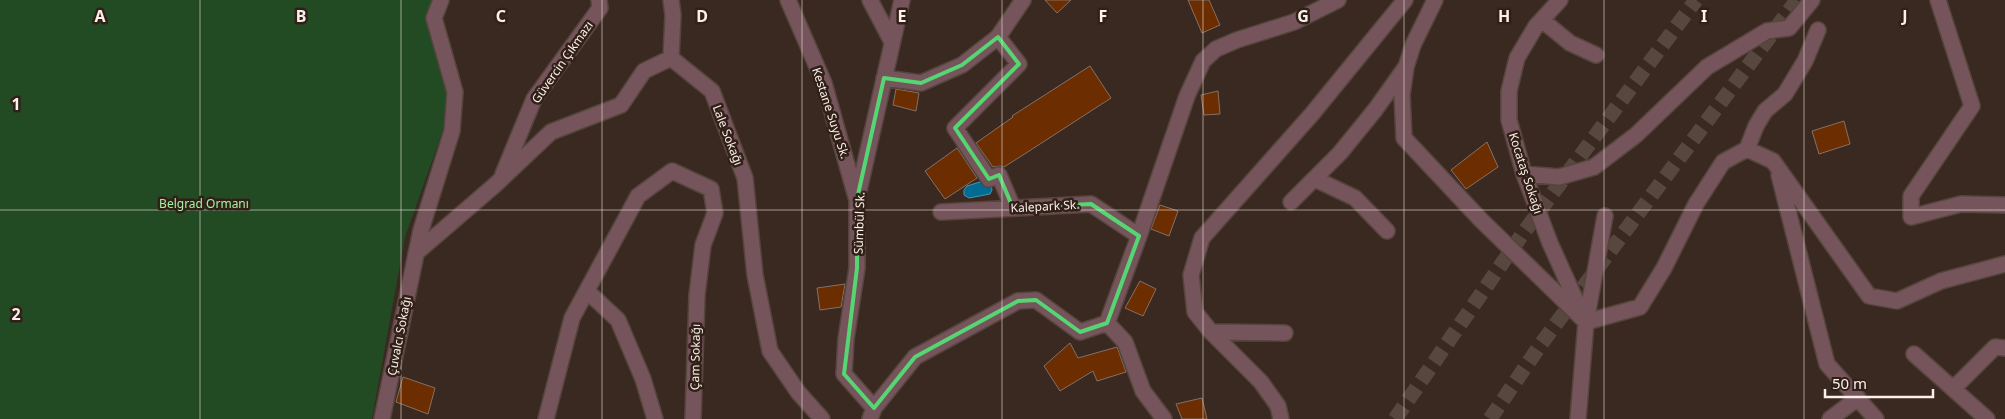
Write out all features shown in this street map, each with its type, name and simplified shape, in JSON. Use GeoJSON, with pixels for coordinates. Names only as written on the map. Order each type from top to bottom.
{"type":"FeatureCollection","features":[{"type":"Feature","properties":{"kind":"street","name":"Çuvalcı Sokağı"},"geometry":{"type":"LineString","coordinates":[[382,419],[420,230],[452,131],[455,92],[434,18],[441,0]]}},
{"type":"Feature","properties":{"kind":"street","name":"Güvercin Çıkmazı"},"geometry":{"type":"LineString","coordinates":[[501,180],[534,99],[600,8],[599,0]]}},
{"type":"Feature","properties":{"kind":"street"},"geometry":{"type":"LineString","coordinates":[[416,253],[501,180],[551,132],[621,105],[644,71],[672,58],[673,15],[671,0]]}},
{"type":"Feature","properties":{"kind":"street","name":"Kestane Suyu Sk."},"geometry":{"type":"LineString","coordinates":[[788,0],[824,83],[857,199]]}},
{"type":"Feature","properties":{"kind":"street"},"geometry":{"type":"LineString","coordinates":[[870,0],[892,42]]}},
{"type":"Feature","properties":{"kind":"street","name":"Sümbül Sk."},"geometry":{"type":"LineString","coordinates":[[872,414],[844,374],[846,339],[857,268],[857,199],[902,0]]}},
{"type":"Feature","properties":{"kind":"street"},"geometry":{"type":"LineString","coordinates":[[884,78],[921,83],[962,65],[998,37],[1023,0]]}},
{"type":"Feature","properties":{"kind":"street"},"geometry":{"type":"LineString","coordinates":[[1107,323],[1187,96],[1204,61],[1216,49],[1237,40],[1294,22],[1338,0]]}},
{"type":"Feature","properties":{"kind":"street"},"geometry":{"type":"LineString","coordinates":[[1281,419],[1278,406],[1261,382],[1211,332],[1195,312],[1191,275],[1202,238],[1312,114],[1405,0]]}},
{"type":"Feature","properties":{"kind":"street"},"geometry":{"type":"LineString","coordinates":[[1435,0],[1413,45],[1406,67],[1402,95],[1404,138],[1481,220],[1586,322]]}},
{"type":"Feature","properties":{"kind":"street","name":"Kocataş Sokağı"},"geometry":{"type":"LineString","coordinates":[[1560,0],[1536,26],[1517,58],[1509,91],[1509,120],[1524,174],[1550,243],[1586,322]]}},
{"type":"Feature","properties":{"kind":"street"},"geometry":{"type":"LineString","coordinates":[[1524,174],[1560,177],[1594,167],[1636,135],[1707,66],[1767,31],[1789,28],[1812,0]]}},
{"type":"Feature","properties":{"kind":"street"},"geometry":{"type":"LineString","coordinates":[[1938,0],[1972,106],[1911,196],[1912,217],[1961,204],[2005,205]]}},
{"type":"Feature","properties":{"kind":"street"},"geometry":{"type":"LineString","coordinates":[[1542,20],[1570,43],[1596,55]]}},
{"type":"Feature","properties":{"kind":"street"},"geometry":{"type":"LineString","coordinates":[[1586,322],[1640,307],[1664,268],[1696,204],[1723,162],[1747,149],[1756,126],[1765,111],[1785,94],[1805,61],[1818,30]]}},
{"type":"Feature","properties":{"kind":"street"},"geometry":{"type":"LineString","coordinates":[[998,37],[1020,64],[956,128],[988,178],[999,175],[1013,208]]}},
{"type":"Feature","properties":{"kind":"street","name":"Lale Sokağı"},"geometry":{"type":"LineString","coordinates":[[672,58],[712,91],[745,178],[755,276],[770,351],[798,392],[822,419]]}},
{"type":"Feature","properties":{"kind":"street"},"geometry":{"type":"LineString","coordinates":[[1291,202],[1340,153],[1375,110],[1406,67]]}},
{"type":"Feature","properties":{"kind":"street"},"geometry":{"type":"LineString","coordinates":[[1747,149],[1773,160],[1869,296],[1897,301],[1941,281],[2005,264]]}},
{"type":"Feature","properties":{"kind":"street"},"geometry":{"type":"LineString","coordinates":[[1777,166],[1827,364],[1876,419]]}},
{"type":"Feature","properties":{"kind":"street","name":"Çam Sokağı"},"geometry":{"type":"LineString","coordinates":[[587,291],[638,196],[672,171],[711,189],[715,213],[703,245],[697,295],[693,419]]}},
{"type":"Feature","properties":{"kind":"street"},"geometry":{"type":"LineString","coordinates":[[1314,179],[1355,198],[1387,231]]}},
{"type":"Feature","properties":{"kind":"street","name":"Kalepark Sk."},"geometry":{"type":"LineString","coordinates":[[941,212],[1091,204],[1139,236]]}},
{"type":"Feature","properties":{"kind":"street"},"geometry":{"type":"LineString","coordinates":[[1578,419],[1586,322],[1605,216]]}},
{"type":"Feature","properties":{"kind":"street"},"geometry":{"type":"LineString","coordinates":[[546,419],[572,318],[587,291],[618,320],[643,378],[655,419]]}},
{"type":"Feature","properties":{"kind":"street"},"geometry":{"type":"LineString","coordinates":[[872,414],[915,357],[1018,301],[1036,300],[1080,332],[1107,323]]}},
{"type":"Feature","properties":{"kind":"street"},"geometry":{"type":"LineString","coordinates":[[1107,323],[1124,342],[1143,391],[1164,419]]}},
{"type":"Feature","properties":{"kind":"street"},"geometry":{"type":"LineString","coordinates":[[1211,332],[1285,333]]}},
{"type":"Feature","properties":{"kind":"street"},"geometry":{"type":"LineString","coordinates":[[1953,389],[1996,347],[2005,348]]}},
{"type":"Feature","properties":{"kind":"street"},"geometry":{"type":"LineString","coordinates":[[1914,354],[1987,419]]}},
{"type":"Feature","properties":{"kind":"street"},"geometry":{"type":"LineString","coordinates":[[1830,419],[1858,398]]}},
{"type":"Feature","properties":{"kind":"highlighted area"},"geometry":{"type":"Polygon","coordinates":[[[998,37],[1019,64],[955,128],[989,179],[999,175],[1013,208],[1091,204],[1139,236],[1107,323],[1080,332],[1036,300],[1018,301],[915,357],[874,408],[844,374],[857,268],[857,199],[884,78],[921,83],[962,65],[998,37]]]}},
{"type":"Feature","properties":{"kind":"green space","name":"Belgrad Ormanı"},"geometry":{"type":"Polygon","coordinates":[[[0,0],[435,0],[449,96],[442,133],[405,237],[372,419],[0,419],[0,0]]]}},
{"type":"Feature","properties":{"kind":"water"},"geometry":{"type":"Polygon","coordinates":[[[983,181],[991,184],[992,190],[990,194],[969,198],[964,195],[964,190],[967,186],[983,181]]]}},
{"type":"Feature","properties":{"kind":"building"},"geometry":{"type":"Polygon","coordinates":[[[1045,0],[1071,0],[1057,13],[1045,0]]]}},
{"type":"Feature","properties":{"kind":"building"},"geometry":{"type":"Polygon","coordinates":[[[1188,0],[1209,0],[1220,25],[1202,33],[1188,0]]]}},
{"type":"Feature","properties":{"kind":"building"},"geometry":{"type":"Polygon","coordinates":[[[1090,66],[1111,98],[1004,167],[993,167],[976,143],[1012,116],[1090,66]]]}},
{"type":"Feature","properties":{"kind":"building"},"geometry":{"type":"Polygon","coordinates":[[[896,89],[919,93],[916,111],[893,105],[896,89]]]}},
{"type":"Feature","properties":{"kind":"building"},"geometry":{"type":"Polygon","coordinates":[[[1218,91],[1220,114],[1204,115],[1201,95],[1218,91]]]}},
{"type":"Feature","properties":{"kind":"building"},"geometry":{"type":"Polygon","coordinates":[[[1844,121],[1850,144],[1819,154],[1812,131],[1844,121]]]}},
{"type":"Feature","properties":{"kind":"building"},"geometry":{"type":"Polygon","coordinates":[[[1487,142],[1498,167],[1466,189],[1451,170],[1487,142]]]}},
{"type":"Feature","properties":{"kind":"building"},"geometry":{"type":"Polygon","coordinates":[[[957,148],[977,178],[945,199],[925,171],[957,148]]]}},
{"type":"Feature","properties":{"kind":"building"},"geometry":{"type":"Polygon","coordinates":[[[1160,205],[1178,211],[1169,236],[1151,229],[1160,205]]]}},
{"type":"Feature","properties":{"kind":"building"},"geometry":{"type":"Polygon","coordinates":[[[1140,281],[1156,289],[1143,316],[1125,308],[1140,281]]]}},
{"type":"Feature","properties":{"kind":"building"},"geometry":{"type":"Polygon","coordinates":[[[845,284],[841,307],[820,310],[817,288],[845,284]]]}},
{"type":"Feature","properties":{"kind":"building"},"geometry":{"type":"Polygon","coordinates":[[[1070,343],[1078,358],[1117,347],[1126,372],[1097,381],[1093,371],[1060,391],[1044,366],[1070,343]]]}},
{"type":"Feature","properties":{"kind":"building"},"geometry":{"type":"Polygon","coordinates":[[[403,377],[435,388],[428,414],[396,402],[403,377]]]}},
{"type":"Feature","properties":{"kind":"building"},"geometry":{"type":"Polygon","coordinates":[[[1202,398],[1207,419],[1182,419],[1176,404],[1202,398]]]}},
{"type":"Feature","properties":{"kind":"tunnel"},"geometry":{"type":"LineString","coordinates":[[1395,419],[1521,236],[1696,0]]}},
{"type":"Feature","properties":{"kind":"tunnel"},"geometry":{"type":"LineString","coordinates":[[1490,419],[1541,344],[1797,0]]}}]}
